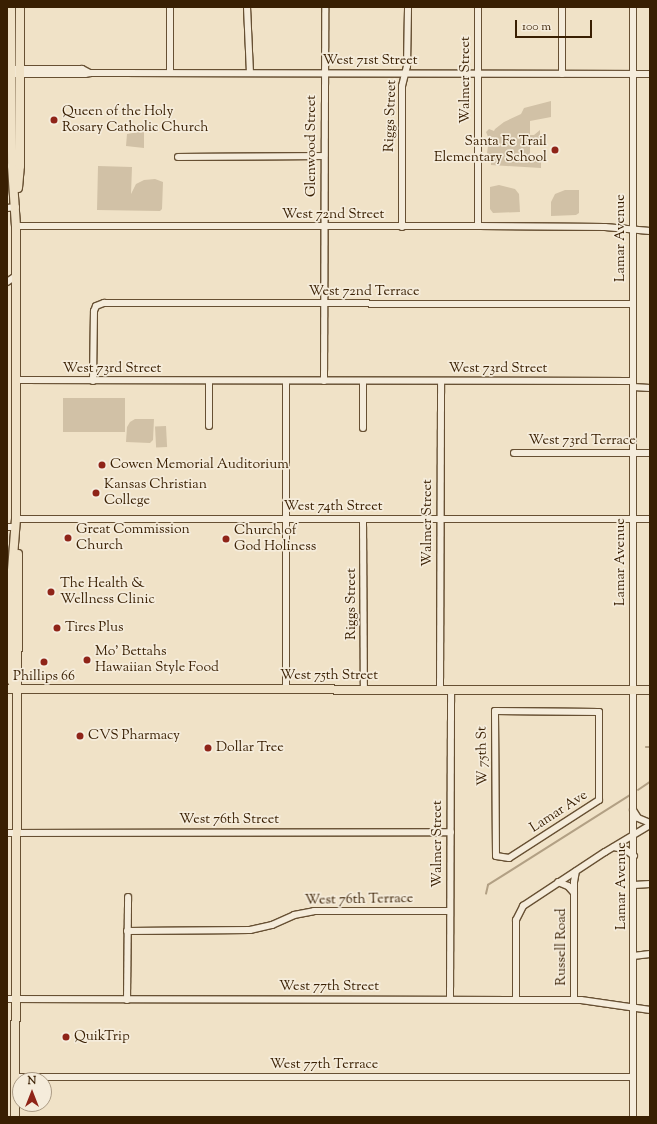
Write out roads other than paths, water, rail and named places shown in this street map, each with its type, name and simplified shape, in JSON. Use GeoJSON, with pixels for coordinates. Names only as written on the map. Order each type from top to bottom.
{"type":"FeatureCollection","features":[{"type":"Feature","properties":{"kind":"main road"},"geometry":{"type":"LineString","coordinates":[[11,7],[9,141],[16,207]]}},
{"type":"Feature","properties":{"kind":"main road"},"geometry":{"type":"LineString","coordinates":[[15,1072],[11,999],[11,689],[18,679],[19,623],[19,571],[16,523],[16,207],[20,166],[20,7]]}},
{"type":"Feature","properties":{"kind":"main road","name":"West 75th Street"},"geometry":{"type":"LineString","coordinates":[[11,689],[650,690]]}},
{"type":"Feature","properties":{"kind":"street"},"geometry":{"type":"LineString","coordinates":[[170,7],[170,73]]}},
{"type":"Feature","properties":{"kind":"street"},"geometry":{"type":"LineString","coordinates":[[247,7],[250,73]]}},
{"type":"Feature","properties":{"kind":"street","name":"Glenwood Street"},"geometry":{"type":"LineString","coordinates":[[324,381],[325,7]]}},
{"type":"Feature","properties":{"kind":"street","name":"Riggs Street"},"geometry":{"type":"LineString","coordinates":[[402,227],[402,86],[404,73],[407,66],[408,7]]}},
{"type":"Feature","properties":{"kind":"street","name":"Walmer Street"},"geometry":{"type":"LineString","coordinates":[[478,7],[478,226]]}},
{"type":"Feature","properties":{"kind":"street"},"geometry":{"type":"LineString","coordinates":[[562,7],[562,74]]}},
{"type":"Feature","properties":{"kind":"street","name":"Lamar Avenue"},"geometry":{"type":"LineString","coordinates":[[633,7],[633,1117]]}},
{"type":"Feature","properties":{"kind":"street","name":"West 71st Street"},"geometry":{"type":"LineString","coordinates":[[9,72],[85,74],[650,74]]}},
{"type":"Feature","properties":{"kind":"street"},"geometry":{"type":"LineString","coordinates":[[178,157],[324,156]]}},
{"type":"Feature","properties":{"kind":"street"},"geometry":{"type":"LineString","coordinates":[[7,208],[16,207]]}},
{"type":"Feature","properties":{"kind":"street","name":"West 72nd Street"},"geometry":{"type":"LineString","coordinates":[[16,226],[605,227],[650,231]]}},
{"type":"Feature","properties":{"kind":"street"},"geometry":{"type":"LineString","coordinates":[[7,282],[16,276]]}},
{"type":"Feature","properties":{"kind":"street","name":"West 72nd Terrace"},"geometry":{"type":"LineString","coordinates":[[93,381],[93,315],[96,306],[104,303],[633,304]]}},
{"type":"Feature","properties":{"kind":"street","name":"West 73rd Street"},"geometry":{"type":"LineString","coordinates":[[16,380],[441,381],[633,384],[650,388]]}},
{"type":"Feature","properties":{"kind":"street"},"geometry":{"type":"LineString","coordinates":[[209,381],[209,426]]}},
{"type":"Feature","properties":{"kind":"street"},"geometry":{"type":"LineString","coordinates":[[286,381],[286,689]]}},
{"type":"Feature","properties":{"kind":"street"},"geometry":{"type":"LineString","coordinates":[[363,381],[363,428]]}},
{"type":"Feature","properties":{"kind":"street","name":"Walmer Street"},"geometry":{"type":"LineString","coordinates":[[440,690],[439,520],[441,381]]}},
{"type":"Feature","properties":{"kind":"street","name":"West 73rd Terrace"},"geometry":{"type":"LineString","coordinates":[[514,453],[650,453]]}},
{"type":"Feature","properties":{"kind":"street","name":"West 74th Street"},"geometry":{"type":"LineString","coordinates":[[7,527],[16,523],[286,519],[650,519]]}},
{"type":"Feature","properties":{"kind":"street","name":"Riggs Street"},"geometry":{"type":"LineString","coordinates":[[363,520],[364,689]]}},
{"type":"Feature","properties":{"kind":"street","name":"Walmer Street"},"geometry":{"type":"LineString","coordinates":[[450,690],[450,999]]}},
{"type":"Feature","properties":{"kind":"street","name":"W 75th St"},"geometry":{"type":"LineString","coordinates":[[496,856],[495,711],[599,712]]}},
{"type":"Feature","properties":{"kind":"street","name":"Lamar Ave"},"geometry":{"type":"LineString","coordinates":[[496,856],[509,858],[598,800],[599,712]]}},
{"type":"Feature","properties":{"kind":"street"},"geometry":{"type":"LineString","coordinates":[[516,999],[517,917],[523,906],[650,824],[638,818],[633,810]]}},
{"type":"Feature","properties":{"kind":"street","name":"West 76th Street"},"geometry":{"type":"LineString","coordinates":[[11,833],[451,832]]}},
{"type":"Feature","properties":{"kind":"street"},"geometry":{"type":"LineString","coordinates":[[614,846],[626,850],[634,856]]}},
{"type":"Feature","properties":{"kind":"street","name":"Russell Road"},"geometry":{"type":"LineString","coordinates":[[574,1000],[574,893],[576,871]]}},
{"type":"Feature","properties":{"kind":"street","name":"Russell Road"},"geometry":{"type":"LineString","coordinates":[[558,882],[568,886],[574,893]]}},
{"type":"Feature","properties":{"kind":"street"},"geometry":{"type":"LineString","coordinates":[[634,885],[650,884]]}},
{"type":"Feature","properties":{"kind":"street"},"geometry":{"type":"LineString","coordinates":[[127,1000],[128,897]]}},
{"type":"Feature","properties":{"kind":"street","name":"West 76th Terrace"},"geometry":{"type":"LineString","coordinates":[[127,931],[250,930],[272,925],[294,915],[314,911],[450,911]]}},
{"type":"Feature","properties":{"kind":"street"},"geometry":{"type":"LineString","coordinates":[[633,956],[650,954]]}},
{"type":"Feature","properties":{"kind":"street","name":"West 77th Street"},"geometry":{"type":"LineString","coordinates":[[11,999],[516,999],[574,1000],[650,1010]]}},
{"type":"Feature","properties":{"kind":"street","name":"West 77th Terrace"},"geometry":{"type":"LineString","coordinates":[[52,1077],[633,1077]]}},
{"type":"Feature","properties":{"kind":"waterway"},"geometry":{"type":"LineString","coordinates":[[638,790],[650,782]]}},
{"type":"Feature","properties":{"kind":"waterway"},"geometry":{"type":"LineString","coordinates":[[486,894],[488,885],[629,796]]}},
{"type":"Feature","properties":{"kind":"place","name":"Queen of the Holy Rosary Catholic Church"},"geometry":{"type":"Point","coordinates":[54,120]}},
{"type":"Feature","properties":{"kind":"place","name":"Santa Fe Trail Elementary School"},"geometry":{"type":"Point","coordinates":[555,150]}},
{"type":"Feature","properties":{"kind":"place","name":"Cowen Memorial Auditorium"},"geometry":{"type":"Point","coordinates":[102,465]}},
{"type":"Feature","properties":{"kind":"place","name":"Kansas Christian College"},"geometry":{"type":"Point","coordinates":[96,493]}},
{"type":"Feature","properties":{"kind":"place","name":"Great Commission Church"},"geometry":{"type":"Point","coordinates":[68,538]}},
{"type":"Feature","properties":{"kind":"place","name":"Church of God Holiness"},"geometry":{"type":"Point","coordinates":[226,539]}},
{"type":"Feature","properties":{"kind":"place","name":"The Health & Wellness Clinic"},"geometry":{"type":"Point","coordinates":[51,592]}},
{"type":"Feature","properties":{"kind":"place","name":"Tires Plus"},"geometry":{"type":"Point","coordinates":[57,628]}},
{"type":"Feature","properties":{"kind":"place","name":"Mo' Bettahs Hawaiian Style Food"},"geometry":{"type":"Point","coordinates":[87,660]}},
{"type":"Feature","properties":{"kind":"place","name":"Phillips 66"},"geometry":{"type":"Point","coordinates":[44,662]}},
{"type":"Feature","properties":{"kind":"place","name":"CVS Pharmacy"},"geometry":{"type":"Point","coordinates":[80,736]}},
{"type":"Feature","properties":{"kind":"place","name":"Dollar Tree"},"geometry":{"type":"Point","coordinates":[208,748]}},
{"type":"Feature","properties":{"kind":"place","name":"QuikTrip"},"geometry":{"type":"Point","coordinates":[66,1037]}}]}
